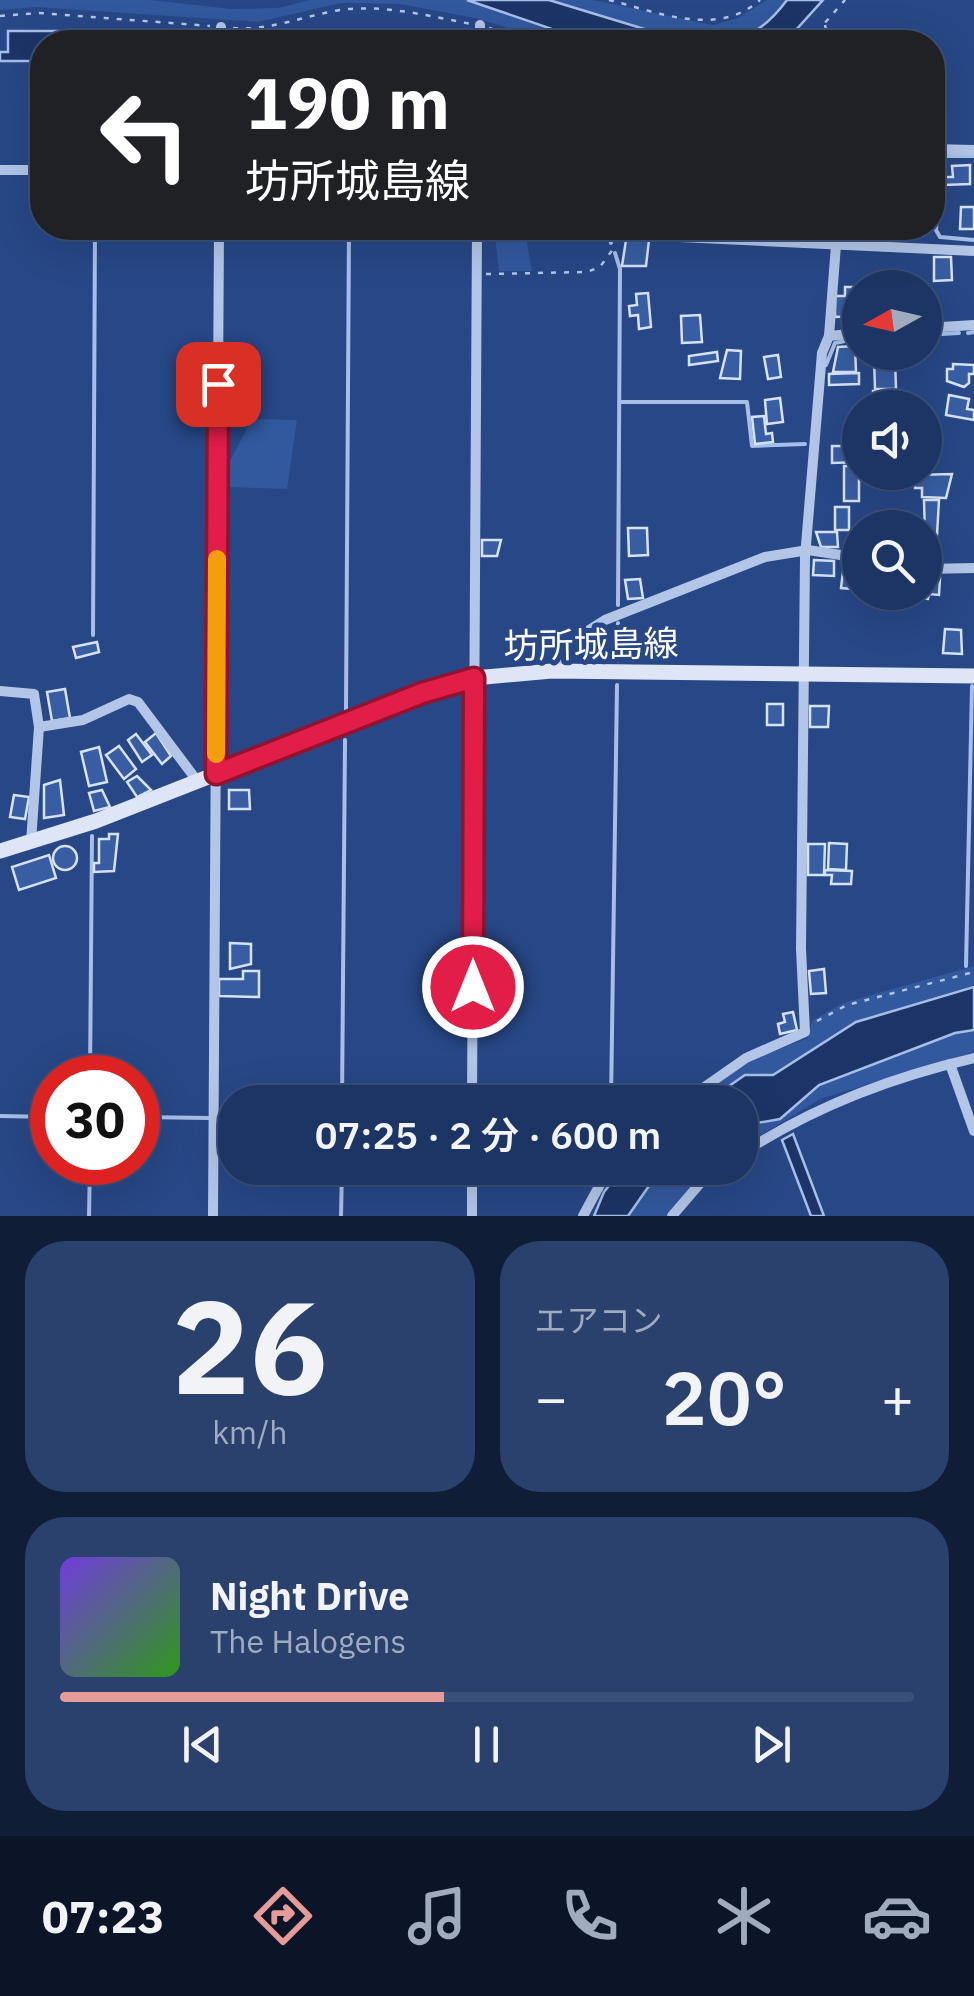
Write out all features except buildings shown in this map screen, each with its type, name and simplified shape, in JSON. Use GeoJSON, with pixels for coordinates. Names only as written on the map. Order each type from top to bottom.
{"type":"FeatureCollection","features":[{"type":"Feature","properties":{"kind":"main road","name":"坊所城島線"},"geometry":{"type":"LineString","coordinates":[[0,851],[198,782],[422,693],[474,678],[552,671],[974,676]]}},
{"type":"Feature","properties":{"kind":"street"},"geometry":{"type":"LineString","coordinates":[[945,149],[974,150]]}},
{"type":"Feature","properties":{"kind":"street"},"geometry":{"type":"LineString","coordinates":[[0,170],[30,170]]}},
{"type":"Feature","properties":{"kind":"street"},"geometry":{"type":"LineString","coordinates":[[213,1216],[219,240]]}},
{"type":"Feature","properties":{"kind":"street"},"geometry":{"type":"LineString","coordinates":[[472,1085],[477,240]]}},
{"type":"Feature","properties":{"kind":"street"},"geometry":{"type":"LineString","coordinates":[[766,240],[974,251]]}},
{"type":"Feature","properties":{"kind":"street"},"geometry":{"type":"LineString","coordinates":[[707,1085],[746,1058],[804,1032],[808,550],[817,389],[822,353],[830,336],[832,240]]}},
{"type":"Feature","properties":{"kind":"street"},"geometry":{"type":"LineString","coordinates":[[942,327],[974,324]]}},
{"type":"Feature","properties":{"kind":"street"},"geometry":{"type":"LineString","coordinates":[[830,336],[842,335]]}},
{"type":"Feature","properties":{"kind":"street"},"geometry":{"type":"LineString","coordinates":[[552,671],[566,644],[605,620],[765,556],[808,550],[842,555]]}},
{"type":"Feature","properties":{"kind":"street"},"geometry":{"type":"LineString","coordinates":[[942,568],[974,568]]}},
{"type":"Feature","properties":{"kind":"street"},"geometry":{"type":"LineString","coordinates":[[0,691],[34,694],[39,726],[31,842]]}},
{"type":"Feature","properties":{"kind":"street"},"geometry":{"type":"LineString","coordinates":[[39,726],[82,720],[129,699],[138,702],[198,782]]}},
{"type":"Feature","properties":{"kind":"street"},"geometry":{"type":"LineString","coordinates":[[758,1144],[809,1114],[974,1058]]}},
{"type":"Feature","properties":{"kind":"street"},"geometry":{"type":"LineString","coordinates":[[950,1064],[974,1131]]}},
{"type":"Feature","properties":{"kind":"street"},"geometry":{"type":"LineString","coordinates":[[472,1185],[472,1216]]}},
{"type":"Feature","properties":{"kind":"street"},"geometry":{"type":"LineString","coordinates":[[583,1216],[600,1185]]}},
{"type":"Feature","properties":{"kind":"street"},"geometry":{"type":"LineString","coordinates":[[672,1216],[699,1185]]}},
{"type":"Feature","properties":{"kind":"path"},"geometry":{"type":"LineString","coordinates":[[609,0],[697,20],[730,17],[760,0]]}},
{"type":"Feature","properties":{"kind":"path"},"geometry":{"type":"LineString","coordinates":[[819,30],[844,0]]}},
{"type":"Feature","properties":{"kind":"path"},"geometry":{"type":"LineString","coordinates":[[0,16],[40,13],[221,27],[272,26],[343,10],[394,10],[494,30]]}},
{"type":"Feature","properties":{"kind":"path"},"geometry":{"type":"LineString","coordinates":[[824,24],[826,30]]}},
{"type":"Feature","properties":{"kind":"path"},"geometry":{"type":"LineString","coordinates":[[477,274],[587,272],[600,267],[615,240]]}},
{"type":"Feature","properties":{"kind":"path"},"geometry":{"type":"LineString","coordinates":[[804,1032],[820,1018],[846,1005],[974,972]]}},
{"type":"Feature","properties":{"kind":"shaded area"},"geometry":{"type":"Polygon","coordinates":[[[0,0],[150,0],[232,9],[278,8],[310,0],[467,0],[555,30],[515,30],[400,4],[341,3],[258,22],[36,7],[0,10],[0,0]]]}},
{"type":"Feature","properties":{"kind":"shaded area"},"geometry":{"type":"Polygon","coordinates":[[[467,0],[549,0],[648,30],[555,30],[467,0]]]}},
{"type":"Feature","properties":{"kind":"shaded area"},"geometry":{"type":"Polygon","coordinates":[[[549,0],[593,0],[713,25],[738,18],[767,0],[787,0],[759,30],[641,30],[549,0]]]}},
{"type":"Feature","properties":{"kind":"shaded area"},"geometry":{"type":"Polygon","coordinates":[[[787,0],[823,0],[796,30],[756,30],[787,0]]]}},
{"type":"Feature","properties":{"kind":"shaded area"},"geometry":{"type":"Polygon","coordinates":[[[8,31],[30,31],[30,61],[0,61],[0,52],[8,52],[8,31]]]}},
{"type":"Feature","properties":{"kind":"shaded area"},"geometry":{"type":"Polygon","coordinates":[[[495,240],[526,240],[532,271],[499,271],[495,240]]]}},
{"type":"Feature","properties":{"kind":"shaded area"},"geometry":{"type":"Polygon","coordinates":[[[252,419],[297,420],[287,489],[223,487],[222,476],[252,419]]]}},
{"type":"Feature","properties":{"kind":"shaded area"},"geometry":{"type":"Polygon","coordinates":[[[974,966],[974,987],[856,1022],[773,1075],[745,1075],[731,1085],[716,1085],[749,1061],[808,1038],[812,1021],[843,1003],[974,966]]]}},
{"type":"Feature","properties":{"kind":"shaded area"},"geometry":{"type":"Polygon","coordinates":[[[974,987],[974,1030],[955,1033],[819,1085],[780,1119],[758,1123],[758,1085],[731,1085],[745,1075],[773,1075],[856,1022],[974,987]]]}},
{"type":"Feature","properties":{"kind":"shaded area"},"geometry":{"type":"Polygon","coordinates":[[[974,1030],[974,1052],[820,1099],[758,1137],[758,1123],[780,1119],[819,1085],[955,1033],[974,1030]]]}},
{"type":"Feature","properties":{"kind":"shaded area"},"geometry":{"type":"Polygon","coordinates":[[[793,1134],[824,1216],[811,1216],[782,1140],[793,1134]]]}},
{"type":"Feature","properties":{"kind":"shaded area"},"geometry":{"type":"Polygon","coordinates":[[[610,1185],[650,1185],[628,1216],[594,1216],[610,1185]]]}},
{"type":"Feature","properties":{"kind":"shaded area"},"geometry":{"type":"Polygon","coordinates":[[[650,1185],[694,1185],[666,1216],[628,1216],[650,1185]]]}},
{"type":"Feature","properties":{"kind":"waterway"},"geometry":{"type":"LineString","coordinates":[[945,156],[974,156]]}},
{"type":"Feature","properties":{"kind":"waterway"},"geometry":{"type":"LineString","coordinates":[[945,237],[974,240]]}},
{"type":"Feature","properties":{"kind":"waterway"},"geometry":{"type":"LineString","coordinates":[[93,635],[95,240]]}},
{"type":"Feature","properties":{"kind":"waterway"},"geometry":{"type":"LineString","coordinates":[[346,710],[349,240]]}},
{"type":"Feature","properties":{"kind":"waterway"},"geometry":{"type":"LineString","coordinates":[[615,253],[620,269],[618,605]]}},
{"type":"Feature","properties":{"kind":"waterway"},"geometry":{"type":"LineString","coordinates":[[968,333],[974,332]]}},
{"type":"Feature","properties":{"kind":"waterway"},"geometry":{"type":"LineString","coordinates":[[942,334],[959,333]]}},
{"type":"Feature","properties":{"kind":"waterway"},"geometry":{"type":"LineString","coordinates":[[826,365],[835,343],[842,342]]}},
{"type":"Feature","properties":{"kind":"waterway"},"geometry":{"type":"LineString","coordinates":[[621,402],[747,402],[752,446],[805,444]]}},
{"type":"Feature","properties":{"kind":"waterway"},"geometry":{"type":"LineString","coordinates":[[617,661],[618,623]]}},
{"type":"Feature","properties":{"kind":"waterway"},"geometry":{"type":"LineString","coordinates":[[611,1085],[617,685]]}},
{"type":"Feature","properties":{"kind":"waterway"},"geometry":{"type":"LineString","coordinates":[[966,966],[972,686]]}},
{"type":"Feature","properties":{"kind":"waterway"},"geometry":{"type":"LineString","coordinates":[[342,1085],[345,740]]}},
{"type":"Feature","properties":{"kind":"waterway"},"geometry":{"type":"LineString","coordinates":[[90,1055],[92,836]]}},
{"type":"Feature","properties":{"kind":"waterway"},"geometry":{"type":"LineString","coordinates":[[0,1116],[30,1117]]}},
{"type":"Feature","properties":{"kind":"waterway"},"geometry":{"type":"LineString","coordinates":[[160,1117],[209,1118]]}},
{"type":"Feature","properties":{"kind":"waterway"},"geometry":{"type":"LineString","coordinates":[[89,1216],[90,1185]]}},
{"type":"Feature","properties":{"kind":"waterway"},"geometry":{"type":"LineString","coordinates":[[341,1216],[342,1185]]}},
{"type":"Feature","properties":{"kind":"slow traffic"},"geometry":{"type":"LineString","coordinates":[[216,754],[217,559]]}},
{"type":"Feature","properties":{"kind":"route"},"geometry":{"type":"LineString","coordinates":[[218,384],[216,774],[422,693],[474,678],[473,987]]}}]}
